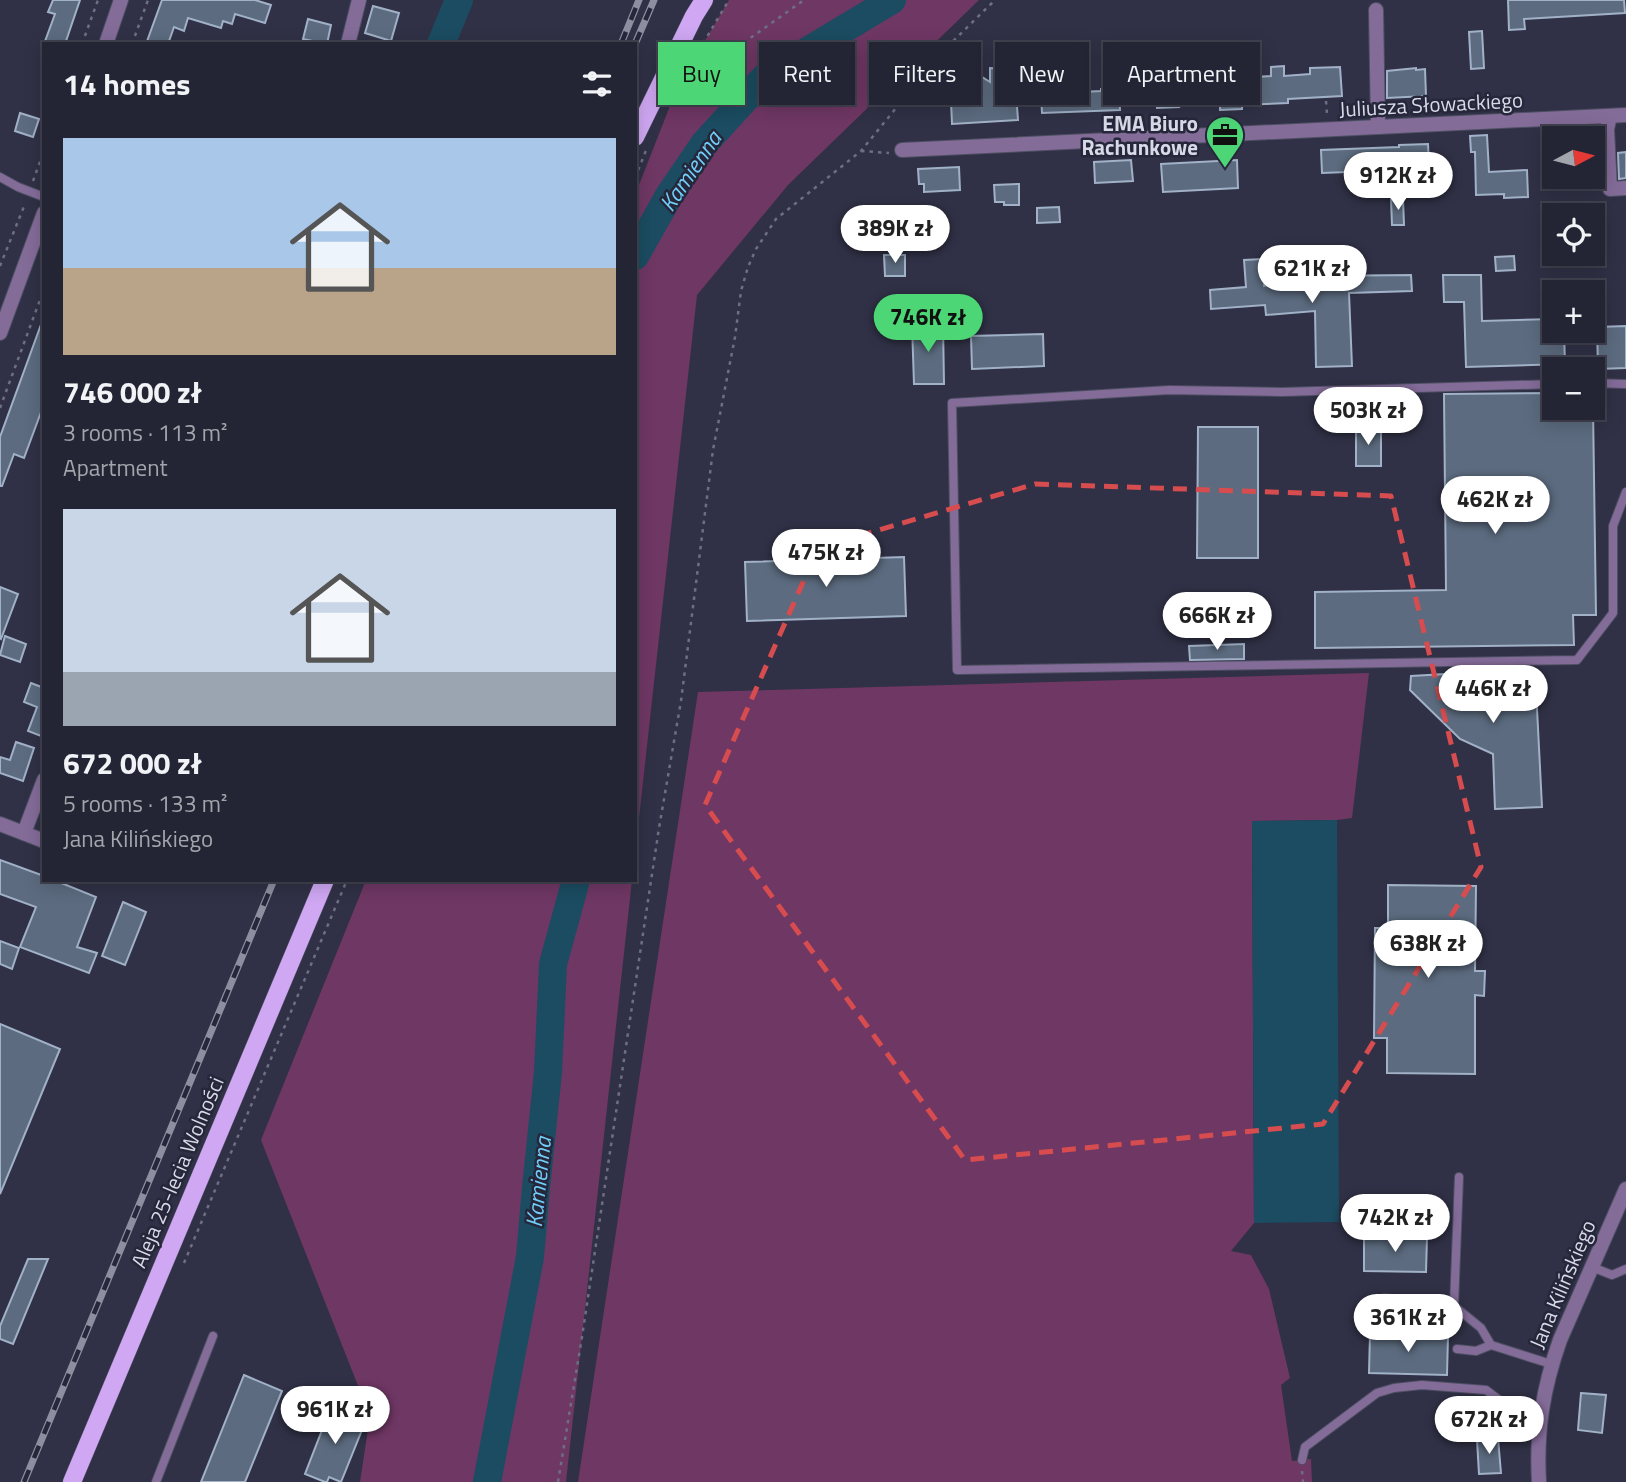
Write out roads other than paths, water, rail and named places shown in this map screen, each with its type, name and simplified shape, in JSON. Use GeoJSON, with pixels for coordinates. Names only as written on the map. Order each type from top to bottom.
{"type":"FeatureCollection","features":[{"type":"Feature","properties":{"kind":"main road"},"geometry":{"type":"LineString","coordinates":[[637,132],[704,0]]}},
{"type":"Feature","properties":{"kind":"main road","name":"Aleja 25-lecia Wolności"},"geometry":{"type":"LineString","coordinates":[[72,1482],[324,882]]}},
{"type":"Feature","properties":{"kind":"street"},"geometry":{"type":"LineString","coordinates":[[107,42],[121,0]]}},
{"type":"Feature","properties":{"kind":"street"},"geometry":{"type":"LineString","coordinates":[[348,42],[359,0]]}},
{"type":"Feature","properties":{"kind":"street"},"geometry":{"type":"LineString","coordinates":[[1376,10],[1378,127]]}},
{"type":"Feature","properties":{"kind":"street","name":"Juliusza Słowackiego"},"geometry":{"type":"LineString","coordinates":[[902,150],[1626,115]]}},
{"type":"Feature","properties":{"kind":"street"},"geometry":{"type":"LineString","coordinates":[[1610,116],[1607,129],[1610,189],[1626,188]]}},
{"type":"Feature","properties":{"kind":"street"},"geometry":{"type":"LineString","coordinates":[[0,333],[42,218]]}},
{"type":"Feature","properties":{"kind":"street"},"geometry":{"type":"LineString","coordinates":[[24,833],[42,785]]}},
{"type":"Feature","properties":{"kind":"street"},"geometry":{"type":"LineString","coordinates":[[0,824],[42,840]]}},
{"type":"Feature","properties":{"kind":"street","name":"Jana Kilińskiego"},"geometry":{"type":"LineString","coordinates":[[1539,1482],[1537,1458],[1541,1410],[1552,1364],[1626,1189]]}},
{"type":"Feature","properties":{"kind":"lane"},"geometry":{"type":"LineString","coordinates":[[0,177],[42,196]]}},
{"type":"Feature","properties":{"kind":"lane"},"geometry":{"type":"LineString","coordinates":[[1605,383],[1626,384]]}},
{"type":"Feature","properties":{"kind":"lane"},"geometry":{"type":"LineString","coordinates":[[1542,384],[1282,392],[1169,390],[952,403],[957,670],[1577,660],[1613,613],[1613,526],[1626,492]]}},
{"type":"Feature","properties":{"kind":"lane"},"geometry":{"type":"LineString","coordinates":[[1454,1306],[1459,1177]]}},
{"type":"Feature","properties":{"kind":"lane"},"geometry":{"type":"LineString","coordinates":[[1592,1266],[1612,1275],[1626,1269]]}},
{"type":"Feature","properties":{"kind":"lane"},"geometry":{"type":"LineString","coordinates":[[1384,1298],[1454,1306],[1481,1328],[1491,1345]]}},
{"type":"Feature","properties":{"kind":"lane"},"geometry":{"type":"LineString","coordinates":[[156,1482],[213,1336]]}},
{"type":"Feature","properties":{"kind":"lane"},"geometry":{"type":"LineString","coordinates":[[1457,1349],[1476,1350],[1491,1345],[1552,1364]]}},
{"type":"Feature","properties":{"kind":"lane"},"geometry":{"type":"LineString","coordinates":[[1302,1460],[1305,1447],[1377,1393],[1394,1388],[1422,1385],[1486,1390],[1510,1408],[1541,1410]]}},
{"type":"Feature","properties":{"kind":"water"},"geometry":{"type":"Polygon","coordinates":[[[1337,820],[1339,1222],[1254,1223],[1252,821],[1337,820]]]}},
{"type":"Feature","properties":{"kind":"waterway"},"geometry":{"type":"LineString","coordinates":[[442,42],[459,0]]}},
{"type":"Feature","properties":{"kind":"waterway","name":"Kamienna"},"geometry":{"type":"LineString","coordinates":[[637,252],[670,194],[704,144],[766,76],[892,0]]}},
{"type":"Feature","properties":{"kind":"waterway","name":"Kamienna"},"geometry":{"type":"LineString","coordinates":[[487,1482],[530,1257],[548,1072],[553,964],[575,882]]}},
{"type":"Feature","properties":{"kind":"railway"},"geometry":{"type":"LineString","coordinates":[[622,42],[639,0]]}},
{"type":"Feature","properties":{"kind":"railway"},"geometry":{"type":"LineString","coordinates":[[636,42],[654,0]]}},
{"type":"Feature","properties":{"kind":"railway"},"geometry":{"type":"LineString","coordinates":[[24,1482],[273,882]]}},
{"type":"Feature","properties":{"kind":"place","name":"EMA Biuro Rachunkowe"},"geometry":{"type":"Point","coordinates":[1225,169]}}]}
